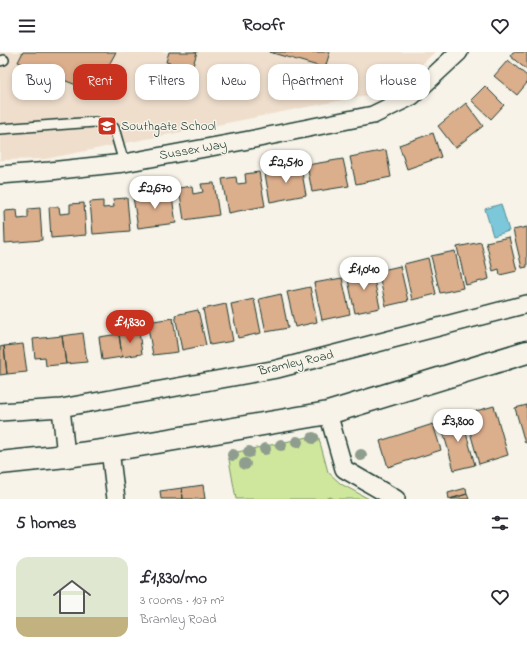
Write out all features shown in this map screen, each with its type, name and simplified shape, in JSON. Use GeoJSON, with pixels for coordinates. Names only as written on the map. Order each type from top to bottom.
{"type":"FeatureCollection","features":[{"type":"Feature","properties":{"kind":"main road"},"geometry":{"type":"LineString","coordinates":[[0,463],[110,450],[328,413],[527,352]]}},
{"type":"Feature","properties":{"kind":"street","name":"Sussex Way"},"geometry":{"type":"LineString","coordinates":[[0,175],[50,172],[124,163],[242,142],[373,115],[412,96],[459,52]]}},
{"type":"Feature","properties":{"kind":"street","name":"Bramley Road"},"geometry":{"type":"LineString","coordinates":[[0,412],[62,408],[277,369],[527,304]]}},
{"type":"Feature","properties":{"kind":"street"},"geometry":{"type":"LineString","coordinates":[[62,408],[66,456]]}},
{"type":"Feature","properties":{"kind":"street"},"geometry":{"type":"LineString","coordinates":[[328,413],[344,469],[396,499]]}},
{"type":"Feature","properties":{"kind":"street"},"geometry":{"type":"LineString","coordinates":[[110,450],[116,499]]}},
{"type":"Feature","properties":{"kind":"lane"},"geometry":{"type":"LineString","coordinates":[[0,129],[95,122],[114,128],[124,163]]}},
{"type":"Feature","properties":{"kind":"shaded area"},"geometry":{"type":"Polygon","coordinates":[[[0,52],[435,52],[422,64],[366,64],[366,95],[358,97],[358,64],[268,64],[268,100],[343,100],[45,159],[0,160],[0,52]]]}},
{"type":"Feature","properties":{"kind":"green space"},"geometry":{"type":"Polygon","coordinates":[[[318,435],[328,472],[341,484],[369,499],[332,499],[331,497],[323,499],[236,499],[228,454],[318,435]]]}},
{"type":"Feature","properties":{"kind":"water"},"geometry":{"type":"Polygon","coordinates":[[[501,204],[509,231],[493,236],[485,209],[501,204]]]}},
{"type":"Feature","properties":{"kind":"building"},"geometry":{"type":"Polygon","coordinates":[[[23,52],[116,52],[109,64],[73,64],[73,84],[65,81],[65,64],[23,64],[18,62],[23,52]]]}},
{"type":"Feature","properties":{"kind":"building"},"geometry":{"type":"Polygon","coordinates":[[[169,52],[197,52],[193,64],[173,64],[166,62],[169,52]]]}},
{"type":"Feature","properties":{"kind":"building"},"geometry":{"type":"Polygon","coordinates":[[[269,52],[330,52],[326,64],[311,64],[269,52]]]}},
{"type":"Feature","properties":{"kind":"building"},"geometry":{"type":"Polygon","coordinates":[[[513,52],[527,52],[527,70],[510,56],[513,52]]]}},
{"type":"Feature","properties":{"kind":"building"},"geometry":{"type":"Polygon","coordinates":[[[508,60],[527,76],[527,83],[517,95],[494,76],[508,60]]]}},
{"type":"Feature","properties":{"kind":"building"},"geometry":{"type":"Polygon","coordinates":[[[485,86],[504,105],[491,119],[471,100],[485,86]]]}},
{"type":"Feature","properties":{"kind":"building"},"geometry":{"type":"Polygon","coordinates":[[[466,103],[483,126],[455,148],[438,126],[466,103]]]}},
{"type":"Feature","properties":{"kind":"building"},"geometry":{"type":"Polygon","coordinates":[[[433,133],[441,157],[407,169],[399,145],[433,133]]]}},
{"type":"Feature","properties":{"kind":"building"},"geometry":{"type":"Polygon","coordinates":[[[386,150],[391,177],[356,184],[350,157],[386,150]]]}},
{"type":"Feature","properties":{"kind":"building"},"geometry":{"type":"Polygon","coordinates":[[[343,159],[349,186],[312,192],[307,165],[343,159]]]}},
{"type":"Feature","properties":{"kind":"building"},"geometry":{"type":"Polygon","coordinates":[[[301,167],[306,195],[270,202],[265,174],[301,167]]]}},
{"type":"Feature","properties":{"kind":"building"},"geometry":{"type":"Polygon","coordinates":[[[259,172],[265,206],[228,213],[222,179],[236,177],[237,184],[246,183],[245,174],[259,172]]]}},
{"type":"Feature","properties":{"kind":"building"},"geometry":{"type":"Polygon","coordinates":[[[214,183],[219,215],[184,220],[179,188],[192,186],[193,194],[203,192],[201,184],[214,183]]]}},
{"type":"Feature","properties":{"kind":"building"},"geometry":{"type":"Polygon","coordinates":[[[171,191],[176,223],[138,228],[133,197],[147,195],[147,201],[159,199],[159,192],[171,191]]]}},
{"type":"Feature","properties":{"kind":"building"},"geometry":{"type":"Polygon","coordinates":[[[127,198],[130,231],[93,234],[90,202],[103,201],[103,208],[114,207],[113,199],[127,198]]]}},
{"type":"Feature","properties":{"kind":"building"},"geometry":{"type":"Polygon","coordinates":[[[84,203],[86,235],[51,238],[49,207],[59,207],[60,214],[70,213],[70,204],[84,203]]]}},
{"type":"Feature","properties":{"kind":"building"},"geometry":{"type":"Polygon","coordinates":[[[40,208],[42,240],[5,243],[4,211],[17,210],[18,219],[28,218],[28,209],[40,208]]]}},
{"type":"Feature","properties":{"kind":"building"},"geometry":{"type":"Polygon","coordinates":[[[527,227],[527,267],[522,268],[513,230],[527,227]]]}},
{"type":"Feature","properties":{"kind":"building"},"geometry":{"type":"Polygon","coordinates":[[[509,237],[517,271],[500,275],[499,269],[493,271],[486,242],[509,237]]]}},
{"type":"Feature","properties":{"kind":"building"},"geometry":{"type":"Polygon","coordinates":[[[481,242],[489,279],[466,285],[457,247],[481,242]]]}},
{"type":"Feature","properties":{"kind":"building"},"geometry":{"type":"Polygon","coordinates":[[[455,251],[463,288],[440,293],[431,256],[455,251]]]}},
{"type":"Feature","properties":{"kind":"building"},"geometry":{"type":"Polygon","coordinates":[[[428,258],[436,294],[412,300],[404,264],[428,258]]]}},
{"type":"Feature","properties":{"kind":"building"},"geometry":{"type":"Polygon","coordinates":[[[400,266],[408,301],[386,306],[378,271],[400,266]]]}},
{"type":"Feature","properties":{"kind":"building"},"geometry":{"type":"Polygon","coordinates":[[[372,269],[380,308],[355,313],[347,275],[372,269]]]}},
{"type":"Feature","properties":{"kind":"building"},"geometry":{"type":"Polygon","coordinates":[[[342,278],[350,314],[322,320],[314,283],[342,278]]]}},
{"type":"Feature","properties":{"kind":"building"},"geometry":{"type":"Polygon","coordinates":[[[310,287],[317,322],[295,327],[287,292],[310,287]]]}},
{"type":"Feature","properties":{"kind":"building"},"geometry":{"type":"Polygon","coordinates":[[[281,294],[288,328],[266,332],[259,299],[281,294]]]}},
{"type":"Feature","properties":{"kind":"building"},"geometry":{"type":"Polygon","coordinates":[[[254,299],[261,333],[238,338],[231,304],[254,299]]]}},
{"type":"Feature","properties":{"kind":"building"},"geometry":{"type":"Polygon","coordinates":[[[226,304],[233,341],[210,345],[203,309],[226,304]]]}},
{"type":"Feature","properties":{"kind":"building"},"geometry":{"type":"Polygon","coordinates":[[[198,310],[206,345],[182,350],[175,315],[198,310]]]}},
{"type":"Feature","properties":{"kind":"building"},"geometry":{"type":"Polygon","coordinates":[[[173,318],[178,352],[153,355],[147,322],[173,318]]]}},
{"type":"Feature","properties":{"kind":"building"},"geometry":{"type":"Polygon","coordinates":[[[139,331],[142,354],[122,357],[119,334],[139,331]]]}},
{"type":"Feature","properties":{"kind":"building"},"geometry":{"type":"Polygon","coordinates":[[[83,333],[87,362],[66,364],[62,336],[83,333]]]}},
{"type":"Feature","properties":{"kind":"building"},"geometry":{"type":"Polygon","coordinates":[[[119,334],[122,357],[102,360],[99,337],[119,334]]]}},
{"type":"Feature","properties":{"kind":"building"},"geometry":{"type":"Polygon","coordinates":[[[62,336],[66,364],[46,366],[45,357],[35,358],[33,339],[62,336]]]}},
{"type":"Feature","properties":{"kind":"building"},"geometry":{"type":"Polygon","coordinates":[[[23,344],[27,372],[7,374],[4,346],[23,344]]]}},
{"type":"Feature","properties":{"kind":"building"},"geometry":{"type":"Polygon","coordinates":[[[4,346],[7,374],[0,375],[0,347],[4,346]]]}},
{"type":"Feature","properties":{"kind":"building"},"geometry":{"type":"Polygon","coordinates":[[[527,405],[527,442],[525,443],[515,408],[527,405]]]}},
{"type":"Feature","properties":{"kind":"building"},"geometry":{"type":"Polygon","coordinates":[[[494,406],[508,455],[479,464],[465,414],[494,406]]]}},
{"type":"Feature","properties":{"kind":"building"},"geometry":{"type":"Polygon","coordinates":[[[461,415],[475,465],[454,470],[440,421],[461,415]]]}},
{"type":"Feature","properties":{"kind":"building"},"geometry":{"type":"Polygon","coordinates":[[[433,424],[441,450],[388,467],[380,441],[433,424]]]}},
{"type":"Feature","properties":{"kind":"building"},"geometry":{"type":"Polygon","coordinates":[[[203,485],[205,499],[183,499],[182,488],[203,485]]]}},
{"type":"Feature","properties":{"kind":"building"},"geometry":{"type":"Polygon","coordinates":[[[182,488],[183,499],[161,499],[160,491],[182,488]]]}},
{"type":"Feature","properties":{"kind":"building"},"geometry":{"type":"Polygon","coordinates":[[[466,488],[467,494],[449,499],[448,493],[466,488]]]}},
{"type":"Feature","properties":{"kind":"building"},"geometry":{"type":"Polygon","coordinates":[[[467,494],[469,499],[451,499],[467,494]]]}},
{"type":"Feature","properties":{"kind":"place","name":"Southgate School"},"geometry":{"type":"Point","coordinates":[107,126]}}]}
